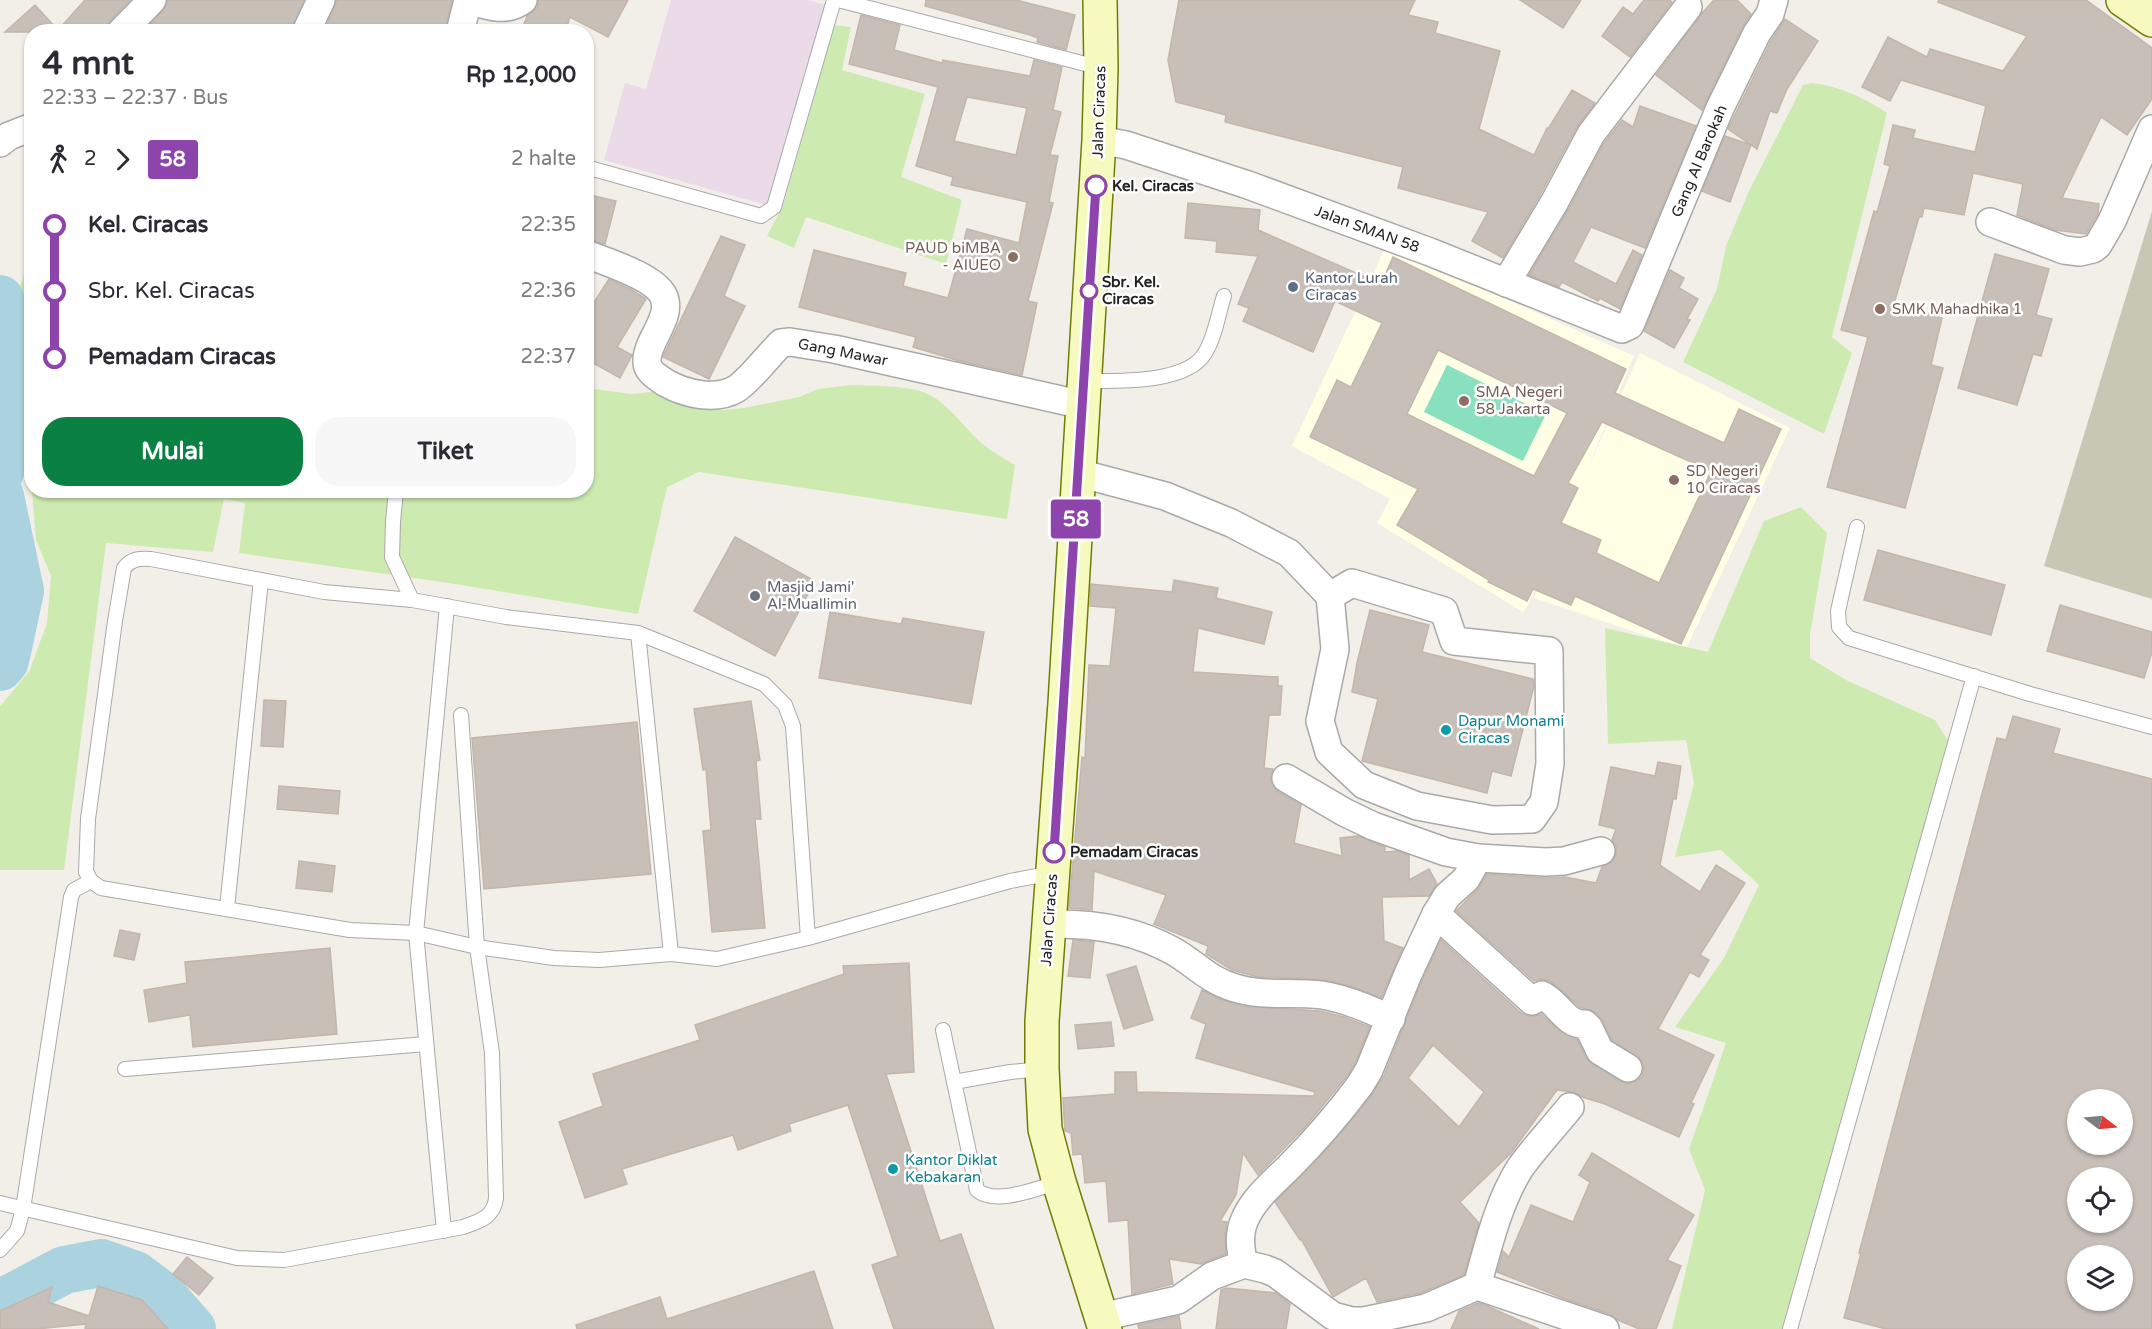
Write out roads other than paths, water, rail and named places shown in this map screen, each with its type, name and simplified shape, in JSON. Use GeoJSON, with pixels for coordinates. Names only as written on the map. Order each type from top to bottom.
{"type":"FeatureCollection","features":[{"type":"Feature","properties":{"kind":"street"},"geometry":{"type":"LineString","coordinates":[[129,24],[152,0]]}},
{"type":"Feature","properties":{"kind":"street"},"geometry":{"type":"LineString","coordinates":[[310,24],[321,0]]}},
{"type":"Feature","properties":{"kind":"street"},"geometry":{"type":"LineString","coordinates":[[462,24],[469,0],[495,8],[515,6],[523,0]]}},
{"type":"Feature","properties":{"kind":"street","name":"Jalan Ciracas"},"geometry":{"type":"LineString","coordinates":[[1100,0],[1099,140],[1042,1021],[1042,1070],[1043,1118],[1059,1182],[1103,1323]]}},
{"type":"Feature","properties":{"kind":"street"},"geometry":{"type":"LineString","coordinates":[[2123,0],[2152,20]]}},
{"type":"Feature","properties":{"kind":"street","name":"Gang Al Barokah"},"geometry":{"type":"LineString","coordinates":[[1630,325],[1720,108],[1757,33],[1766,5]]}},
{"type":"Feature","properties":{"kind":"street"},"geometry":{"type":"LineString","coordinates":[[1506,284],[1554,203],[1591,134],[1688,7]]}},
{"type":"Feature","properties":{"kind":"street"},"geometry":{"type":"LineString","coordinates":[[1990,222],[2064,250],[2080,252],[2093,249],[2098,245],[2112,220],[2152,129]]}},
{"type":"Feature","properties":{"kind":"street"},"geometry":{"type":"LineString","coordinates":[[0,143],[9,136],[24,130]]}},
{"type":"Feature","properties":{"kind":"street","name":"Jalan SMAN 58"},"geometry":{"type":"LineString","coordinates":[[1099,140],[1126,145],[1248,185],[1430,252],[1617,328],[1627,328],[1630,325]]}},
{"type":"Feature","properties":{"kind":"street","name":"Gang Mawar"},"geometry":{"type":"LineString","coordinates":[[594,257],[650,282],[662,293],[665,302],[664,317],[646,358],[648,369],[657,377],[689,393],[722,394],[737,388],[781,343],[790,342],[1084,393]]}},
{"type":"Feature","properties":{"kind":"street"},"geometry":{"type":"LineString","coordinates":[[1079,473],[1165,496],[1231,523],[1289,553],[1330,596],[1335,649],[1320,721],[1329,752],[1364,785],[1417,806],[1492,820],[1532,819],[1544,802],[1550,764],[1549,651],[1454,641],[1444,611],[1353,583],[1330,596]]}},
{"type":"Feature","properties":{"kind":"street"},"geometry":{"type":"LineString","coordinates":[[1286,778],[1373,826],[1446,852],[1478,858],[1564,861],[1601,851]]}},
{"type":"Feature","properties":{"kind":"street"},"geometry":{"type":"LineString","coordinates":[[1244,1264],[1240,1250],[1240,1232],[1245,1219],[1260,1196],[1291,1165],[1360,1085],[1369,1070],[1436,914],[1447,896],[1466,879],[1478,858]]}},
{"type":"Feature","properties":{"kind":"street"},"geometry":{"type":"LineString","coordinates":[[1436,914],[1532,1001],[1542,995],[1548,998],[1577,1025],[1585,1024],[1600,1050],[1628,1068]]}},
{"type":"Feature","properties":{"kind":"street"},"geometry":{"type":"LineString","coordinates":[[1049,924],[1077,924],[1126,932],[1175,952],[1209,976],[1236,988],[1267,993],[1322,995],[1367,1008],[1391,1019]]}},
{"type":"Feature","properties":{"kind":"street"},"geometry":{"type":"LineString","coordinates":[[1477,1286],[1493,1232],[1513,1182],[1521,1168],[1570,1107]]}},
{"type":"Feature","properties":{"kind":"street"},"geometry":{"type":"LineString","coordinates":[[1103,1323],[1178,1300],[1212,1276],[1244,1264],[1275,1273],[1332,1316],[1358,1325],[1426,1308],[1477,1286],[1605,1329]]}},
{"type":"Feature","properties":{"kind":"lane"},"geometry":{"type":"LineString","coordinates":[[594,169],[760,216],[774,207],[834,0]]}},
{"type":"Feature","properties":{"kind":"lane"},"geometry":{"type":"LineString","coordinates":[[838,0],[1101,68]]}},
{"type":"Feature","properties":{"kind":"lane"},"geometry":{"type":"LineString","coordinates":[[1084,393],[1143,378],[1177,374],[1195,365],[1205,354],[1224,297]]}},
{"type":"Feature","properties":{"kind":"lane"},"geometry":{"type":"LineString","coordinates":[[395,498],[392,557],[412,600]]}},
{"type":"Feature","properties":{"kind":"lane"},"geometry":{"type":"LineString","coordinates":[[1857,526],[1839,599],[1838,620],[1841,631],[1853,639],[2030,694],[2152,727]]}},
{"type":"Feature","properties":{"kind":"lane"},"geometry":{"type":"LineString","coordinates":[[808,938],[793,726],[785,705],[764,684],[638,633],[506,617],[412,600],[324,592],[151,559],[138,558],[128,562],[124,568],[121,576],[88,819],[86,872],[91,881],[110,891],[227,908],[350,930],[416,933],[477,946],[554,958],[599,960],[671,954],[717,959],[808,938],[1010,881],[1053,873]]}},
{"type":"Feature","properties":{"kind":"lane"},"geometry":{"type":"LineString","coordinates":[[227,908],[261,580]]}},
{"type":"Feature","properties":{"kind":"lane"},"geometry":{"type":"LineString","coordinates":[[444,1231],[416,933],[447,606]]}},
{"type":"Feature","properties":{"kind":"lane"},"geometry":{"type":"LineString","coordinates":[[638,633],[671,954]]}},
{"type":"Feature","properties":{"kind":"lane"},"geometry":{"type":"LineString","coordinates":[[1794,1328],[1974,676]]}},
{"type":"Feature","properties":{"kind":"lane"},"geometry":{"type":"LineString","coordinates":[[0,1203],[237,1258],[284,1260],[444,1231],[476,1223],[492,1213],[495,1206],[492,1053],[477,946],[461,715]]}},
{"type":"Feature","properties":{"kind":"lane"},"geometry":{"type":"LineString","coordinates":[[0,1250],[17,1231],[24,1209],[70,897],[74,890],[91,881]]}},
{"type":"Feature","properties":{"kind":"lane"},"geometry":{"type":"LineString","coordinates":[[943,1030],[977,1190],[1001,1197],[1059,1182]]}},
{"type":"Feature","properties":{"kind":"lane"},"geometry":{"type":"LineString","coordinates":[[125,1069],[426,1044]]}},
{"type":"Feature","properties":{"kind":"lane"},"geometry":{"type":"LineString","coordinates":[[954,1082],[1010,1072],[1042,1070]]}},
{"type":"Feature","properties":{"kind":"waterway"},"geometry":{"type":"LineString","coordinates":[[0,299],[15,355],[15,403],[0,472]]}},
{"type":"Feature","properties":{"kind":"waterway"},"geometry":{"type":"LineString","coordinates":[[0,496],[20,591],[5,661],[0,667]]}},
{"type":"Feature","properties":{"kind":"waterway"},"geometry":{"type":"LineString","coordinates":[[0,1304],[64,1270],[101,1263],[135,1275],[163,1296],[192,1329]]}},
{"type":"Feature","properties":{"kind":"place","name":"Kel. Ciracas"},"geometry":{"type":"Point","coordinates":[1096,186]}},
{"type":"Feature","properties":{"kind":"place","name":"PAUD biMBA - AIUEO"},"geometry":{"type":"Point","coordinates":[1013,257]}},
{"type":"Feature","properties":{"kind":"place","name":"Kantor Lurah Ciracas"},"geometry":{"type":"Point","coordinates":[1293,287]}},
{"type":"Feature","properties":{"kind":"place","name":"Sbr. Kel. Ciracas"},"geometry":{"type":"Point","coordinates":[1089,291]}},
{"type":"Feature","properties":{"kind":"place","name":"SMK Mahadhika 1"},"geometry":{"type":"Point","coordinates":[1880,309]}},
{"type":"Feature","properties":{"kind":"place","name":"SMA Negeri 58 Jakarta"},"geometry":{"type":"Point","coordinates":[1464,401]}},
{"type":"Feature","properties":{"kind":"place","name":"SD Negeri 10 Ciracas"},"geometry":{"type":"Point","coordinates":[1674,480]}},
{"type":"Feature","properties":{"kind":"place","name":"Masjid Jami' Al-Muallimin"},"geometry":{"type":"Point","coordinates":[755,596]}},
{"type":"Feature","properties":{"kind":"place","name":"Dapur Monami Ciracas"},"geometry":{"type":"Point","coordinates":[1446,730]}},
{"type":"Feature","properties":{"kind":"place","name":"Pemadam Ciracas"},"geometry":{"type":"Point","coordinates":[1054,852]}},
{"type":"Feature","properties":{"kind":"place","name":"Kantor Diklat Kebakaran"},"geometry":{"type":"Point","coordinates":[893,1169]}}]}
